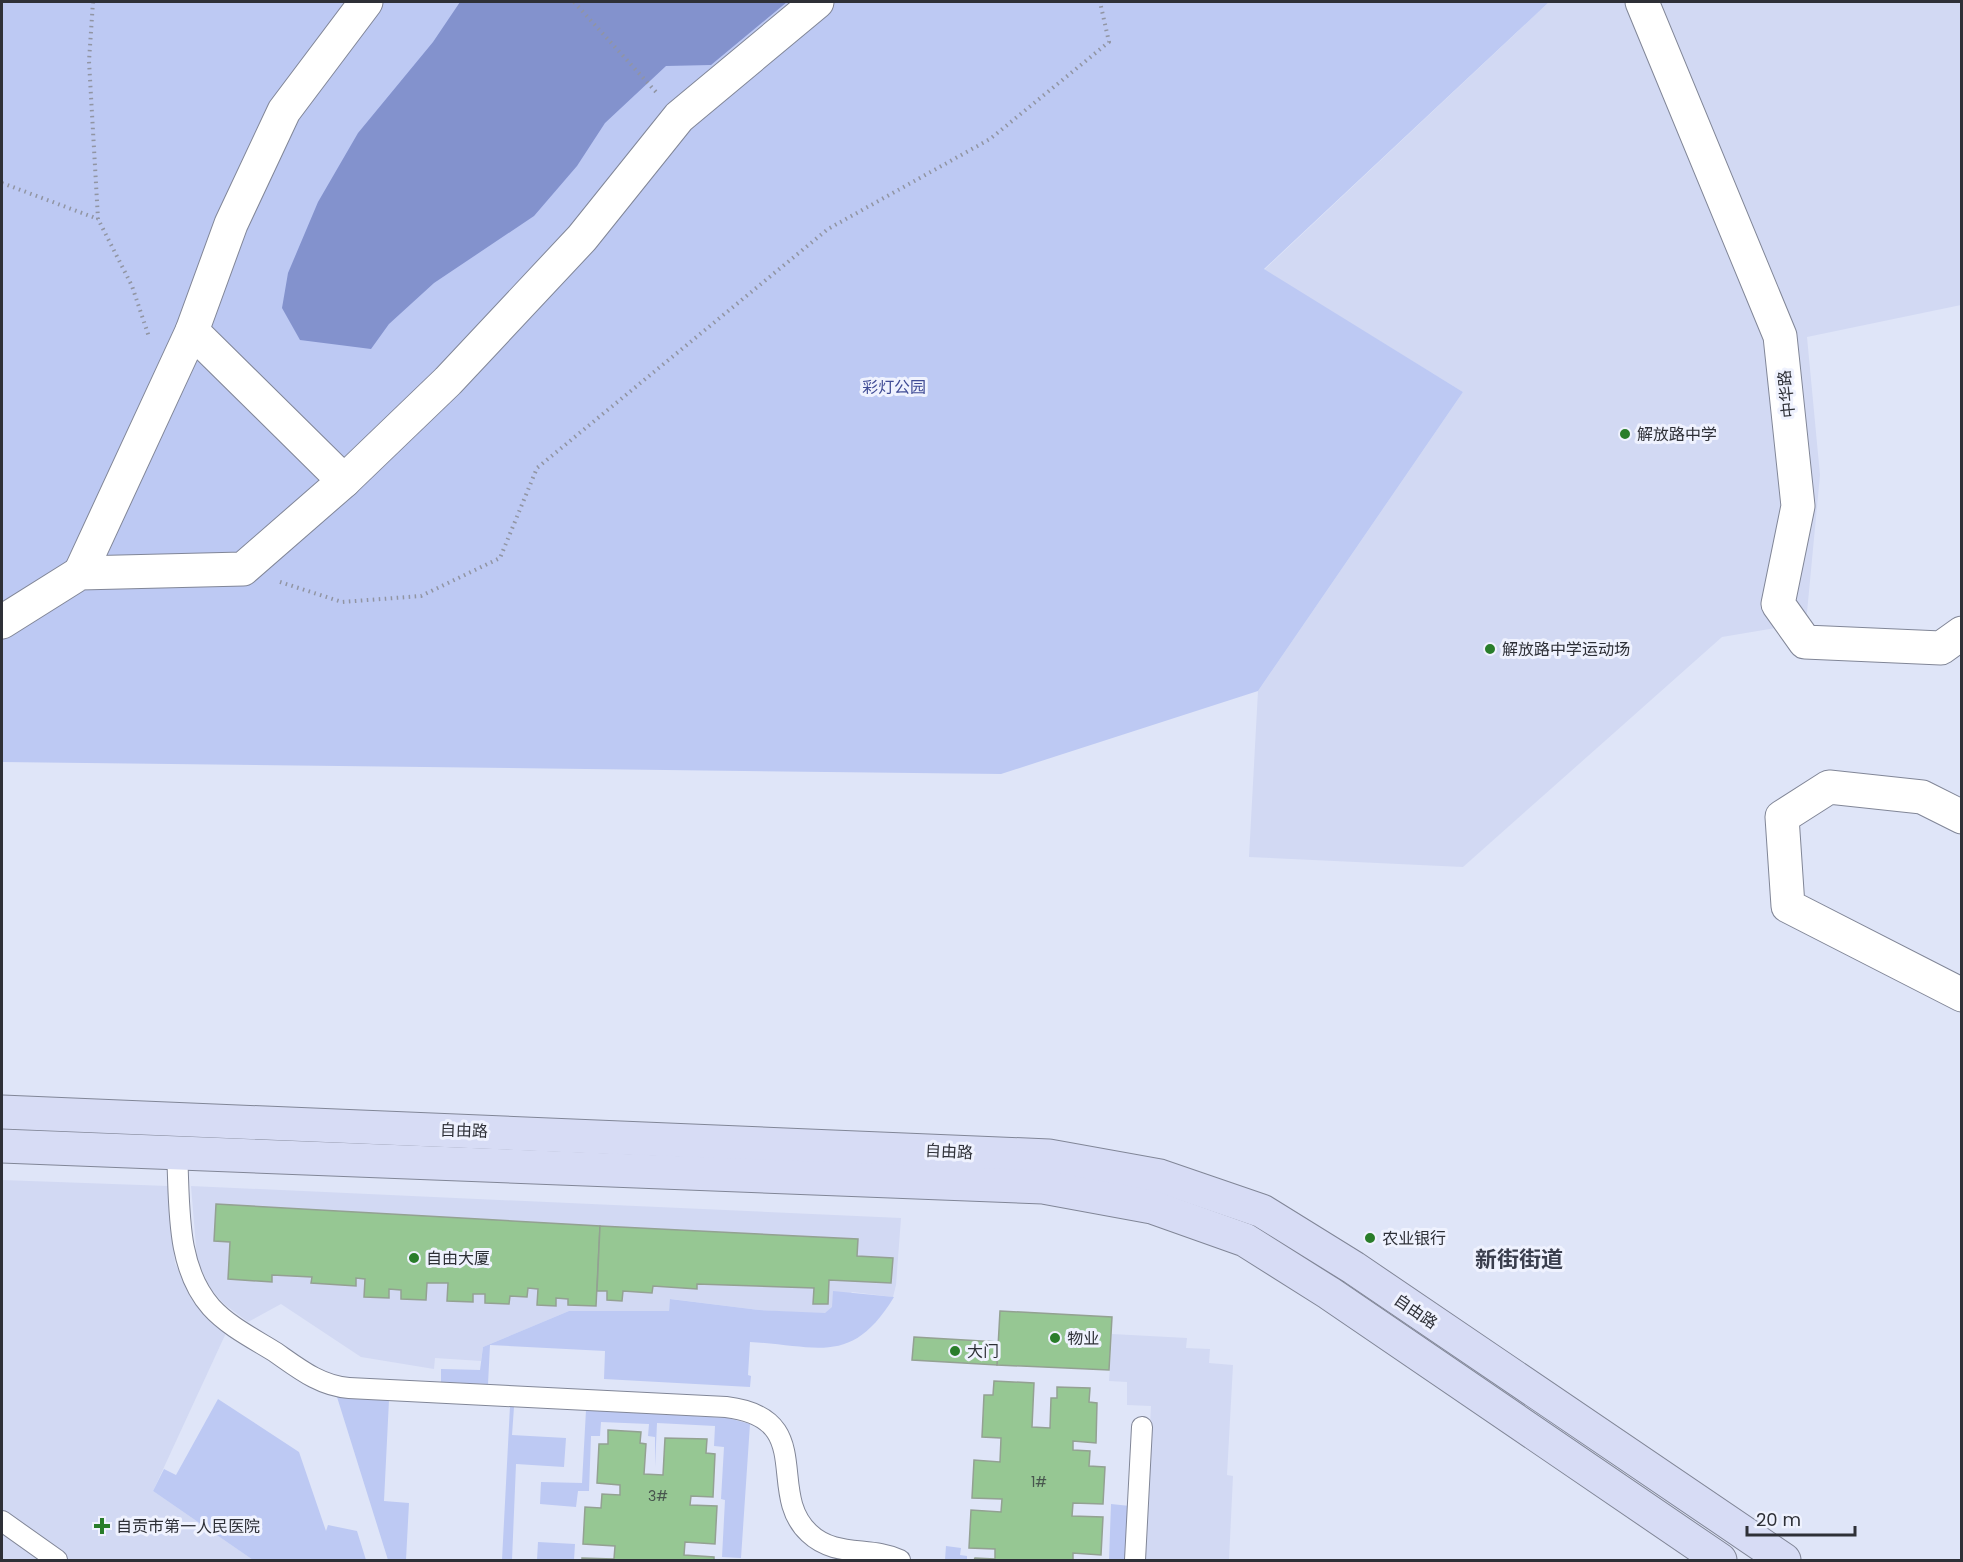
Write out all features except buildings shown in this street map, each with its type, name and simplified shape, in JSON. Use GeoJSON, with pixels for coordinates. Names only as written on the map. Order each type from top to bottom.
{"type":"FeatureCollection","features":[{"type":"Feature","properties":{"kind":"main road","name":"自由路"},"geometry":{"type":"LineString","coordinates":[[2,1112],[1049,1156],[1160,1176],[1262,1211],[1354,1268],[1784,1560]]}},
{"type":"Feature","properties":{"kind":"main road","name":"自由路"},"geometry":{"type":"LineString","coordinates":[[2,1146],[1043,1187],[1152,1207],[1245,1240],[1329,1293],[1720,1560]]}},
{"type":"Feature","properties":{"kind":"street"},"geometry":{"type":"LineString","coordinates":[[80,573],[192,331],[231,224],[284,111],[366,2]]}},
{"type":"Feature","properties":{"kind":"street"},"geometry":{"type":"LineString","coordinates":[[2,622],[80,573],[243,569],[344,482],[448,381],[582,238],[679,117],[817,2]]}},
{"type":"Feature","properties":{"kind":"street","name":"中华路"},"geometry":{"type":"LineString","coordinates":[[1641,2],[1780,336],[1798,506],[1778,604],[1805,642],[1955,647]]}},
{"type":"Feature","properties":{"kind":"street"},"geometry":{"type":"LineString","coordinates":[[192,331],[344,482]]}},
{"type":"Feature","properties":{"kind":"street"},"geometry":{"type":"LineString","coordinates":[[1962,816],[1922,796],[1829,787],[1782,818],[1788,906],[1962,995]]}},
{"type":"Feature","properties":{"kind":"lane"},"geometry":{"type":"LineString","coordinates":[[177,1153],[184,1253],[200,1292],[211,1306],[228,1321],[319,1381],[349,1388],[736,1408],[764,1420],[780,1438],[787,1458],[791,1506],[799,1522],[810,1535],[833,1547],[876,1552],[900,1560]]}},
{"type":"Feature","properties":{"kind":"lane"},"geometry":{"type":"LineString","coordinates":[[1135,1560],[1142,1427]]}},
{"type":"Feature","properties":{"kind":"lane"},"geometry":{"type":"LineString","coordinates":[[2,1521],[57,1560]]}},
{"type":"Feature","properties":{"kind":"path"},"geometry":{"type":"LineString","coordinates":[[93,2],[89,61],[98,219],[132,286],[166,387]]}},
{"type":"Feature","properties":{"kind":"path"},"geometry":{"type":"LineString","coordinates":[[574,2],[679,117]]}},
{"type":"Feature","properties":{"kind":"path"},"geometry":{"type":"LineString","coordinates":[[243,569],[342,602],[421,597],[500,558],[537,468],[828,229],[990,139],[1108,42],[1100,2]]}},
{"type":"Feature","properties":{"kind":"path"},"geometry":{"type":"LineString","coordinates":[[2,183],[98,219]]}},
{"type":"Feature","properties":{"kind":"shaded area"},"geometry":{"type":"Polygon","coordinates":[[[460,2],[787,2],[711,65],[666,66],[605,123],[577,166],[534,216],[434,283],[389,324],[371,349],[300,340],[282,308],[288,273],[318,202],[358,133],[433,42],[460,2]]]}},
{"type":"Feature","properties":{"kind":"shaded area","name":"解放路中学"},"geometry":{"type":"Polygon","coordinates":[[[1549,2],[1961,2],[1961,305],[1807,337],[1820,475],[1806,623],[1722,637],[1463,867],[1249,857],[1258,691],[1463,392],[1264,270],[1549,2]]]}},
{"type":"Feature","properties":{"kind":"shaded area"},"geometry":{"type":"Polygon","coordinates":[[[2,1180],[168,1186],[175,1263],[194,1301],[204,1314],[226,1333],[153,1491],[253,1560],[2,1560],[2,1180]]]}},
{"type":"Feature","properties":{"kind":"shaded area"},"geometry":{"type":"Polygon","coordinates":[[[191,1186],[901,1218],[896,1285],[893,1297],[852,1292],[825,1314],[759,1310],[671,1299],[669,1311],[569,1311],[483,1347],[481,1361],[435,1358],[434,1369],[361,1357],[281,1304],[248,1322],[224,1304],[210,1288],[197,1259],[191,1186]]]}},
{"type":"Feature","properties":{"kind":"shaded area"},"geometry":{"type":"Polygon","coordinates":[[[1112,1334],[1187,1338],[1186,1348],[1210,1349],[1209,1363],[1233,1365],[1227,1475],[1233,1476],[1229,1560],[1143,1560],[1151,1406],[1127,1405],[1127,1382],[1109,1381],[1112,1334]]]}},
{"type":"Feature","properties":{"kind":"green space","name":"彩灯公园"},"geometry":{"type":"Polygon","coordinates":[[[2,2],[1549,2],[1264,269],[1463,392],[1258,691],[1001,774],[2,762],[2,2]]]}},
{"type":"Feature","properties":{"kind":"green space"},"geometry":{"type":"Polygon","coordinates":[[[833,1291],[894,1297],[879,1319],[863,1334],[848,1343],[815,1348],[750,1342],[748,1375],[751,1376],[750,1387],[604,1379],[605,1351],[490,1345],[488,1384],[441,1382],[441,1369],[480,1370],[483,1347],[569,1311],[669,1311],[670,1299],[759,1310],[825,1313],[832,1307],[833,1291]]]}},
{"type":"Feature","properties":{"kind":"green space"},"geometry":{"type":"Polygon","coordinates":[[[337,1397],[389,1400],[384,1501],[409,1503],[406,1560],[388,1560],[337,1397]]]}},
{"type":"Feature","properties":{"kind":"green space"},"geometry":{"type":"Polygon","coordinates":[[[218,1399],[299,1452],[326,1531],[328,1525],[357,1531],[366,1560],[253,1560],[153,1491],[164,1469],[176,1475],[218,1399]]]}},
{"type":"Feature","properties":{"kind":"green space"},"geometry":{"type":"Polygon","coordinates":[[[510,1406],[514,1407],[512,1435],[566,1438],[564,1467],[516,1464],[512,1560],[502,1560],[510,1406]]]}},
{"type":"Feature","properties":{"kind":"green space"},"geometry":{"type":"Polygon","coordinates":[[[586,1410],[728,1418],[750,1424],[741,1558],[722,1557],[725,1500],[721,1499],[724,1447],[714,1446],[715,1426],[657,1423],[655,1467],[655,1437],[648,1436],[649,1424],[601,1422],[600,1436],[591,1436],[589,1491],[578,1491],[576,1507],[540,1504],[541,1482],[582,1483],[586,1410]]]}},
{"type":"Feature","properties":{"kind":"green space"},"geometry":{"type":"Polygon","coordinates":[[[1111,1504],[1130,1506],[1127,1560],[1109,1560],[1111,1504]]]}},
{"type":"Feature","properties":{"kind":"green space"},"geometry":{"type":"Polygon","coordinates":[[[538,1542],[575,1544],[574,1560],[537,1560],[538,1542]]]}},
{"type":"Feature","properties":{"kind":"green space"},"geometry":{"type":"Polygon","coordinates":[[[946,1546],[961,1548],[960,1555],[967,1556],[967,1560],[945,1560],[946,1546]]]}},
{"type":"Feature","properties":{"kind":"place","name":"解放路中学"},"geometry":{"type":"Point","coordinates":[1625,434]}},
{"type":"Feature","properties":{"kind":"place","name":"解放路中学运动场"},"geometry":{"type":"Point","coordinates":[1490,649]}},
{"type":"Feature","properties":{"kind":"place","name":"农业银行"},"geometry":{"type":"Point","coordinates":[1370,1238]}},
{"type":"Feature","properties":{"kind":"place","name":"自由大厦"},"geometry":{"type":"Point","coordinates":[414,1258]}},
{"type":"Feature","properties":{"kind":"place","name":"物业"},"geometry":{"type":"Point","coordinates":[1055,1338]}},
{"type":"Feature","properties":{"kind":"place","name":"大门"},"geometry":{"type":"Point","coordinates":[955,1351]}},
{"type":"Feature","properties":{"kind":"place","name":"自贡市第一人民医院"},"geometry":{"type":"Point","coordinates":[102,1526]}},
{"type":"Feature","properties":{"kind":"district","name":"新街街道"},"geometry":{"type":"Point","coordinates":[1519,1259]}}]}
